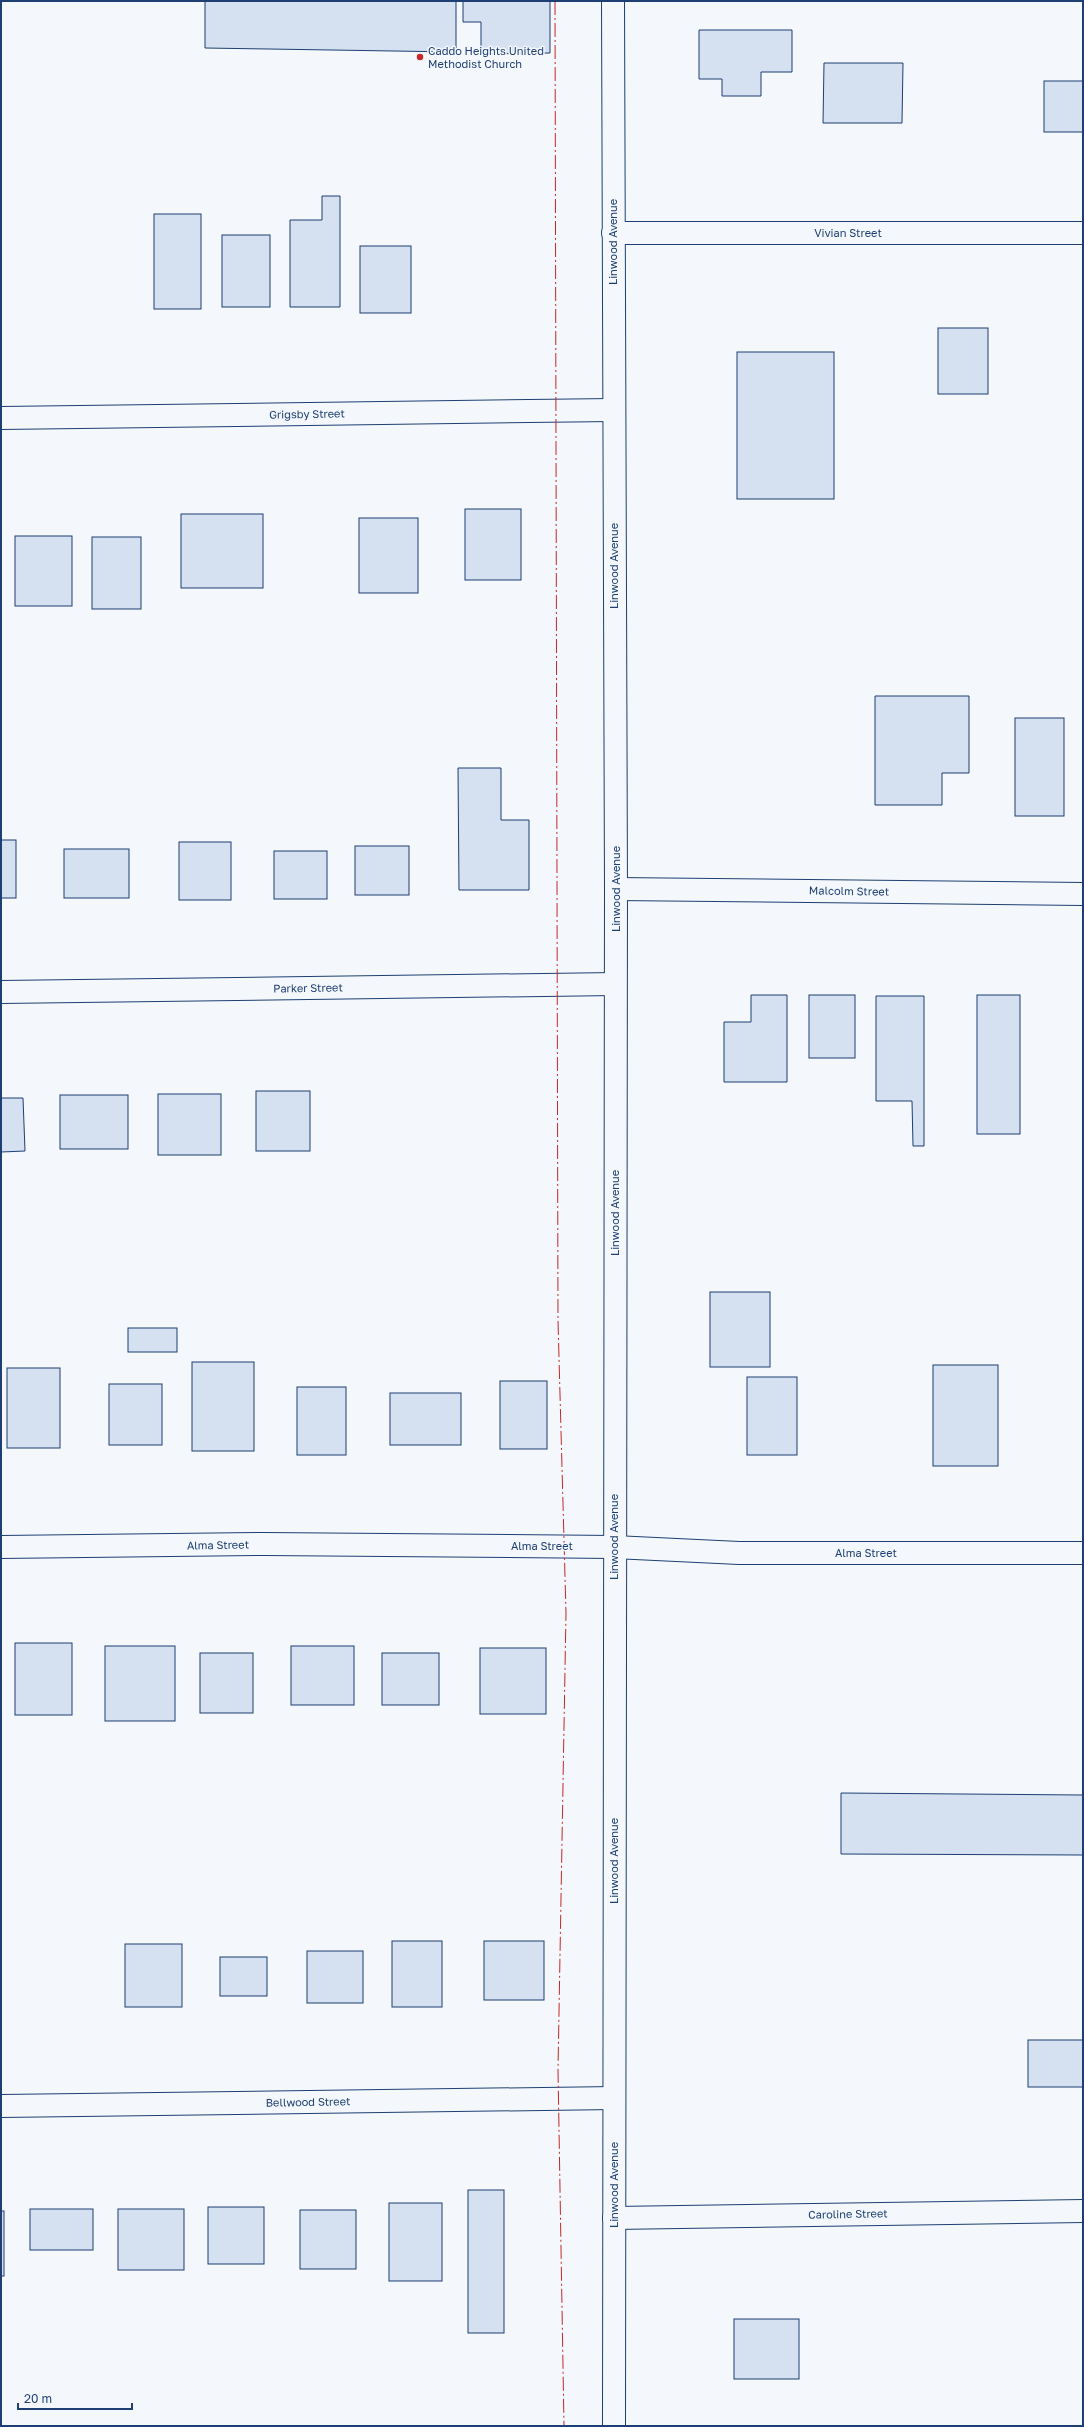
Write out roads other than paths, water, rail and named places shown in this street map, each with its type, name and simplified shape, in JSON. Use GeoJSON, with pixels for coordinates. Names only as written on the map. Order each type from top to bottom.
{"type":"FeatureCollection","features":[{"type":"Feature","properties":{"kind":"street","name":"Linwood Avenue"},"geometry":{"type":"LineString","coordinates":[[613,1],[613,410],[616,889],[614,2426]]}},
{"type":"Feature","properties":{"kind":"street","name":"Vivian Street"},"geometry":{"type":"LineString","coordinates":[[613,233],[1083,233]]}},
{"type":"Feature","properties":{"kind":"street","name":"Grigsby Street"},"geometry":{"type":"LineString","coordinates":[[1,418],[613,410]]}},
{"type":"Feature","properties":{"kind":"street","name":"Malcolm Street"},"geometry":{"type":"LineString","coordinates":[[616,889],[1083,894]]}},
{"type":"Feature","properties":{"kind":"street","name":"Parker Street"},"geometry":{"type":"LineString","coordinates":[[1,992],[615,984]]}},
{"type":"Feature","properties":{"kind":"street","name":"Alma Street"},"geometry":{"type":"LineString","coordinates":[[1,1547],[264,1544],[614,1547],[739,1553],[1083,1553]]}},
{"type":"Feature","properties":{"kind":"street","name":"Bellwood Street"},"geometry":{"type":"LineString","coordinates":[[1,2106],[614,2098]]}},
{"type":"Feature","properties":{"kind":"street","name":"Caroline Street"},"geometry":{"type":"LineString","coordinates":[[614,2218],[1083,2211]]}},
{"type":"Feature","properties":{"kind":"place","name":"Caddo Heights United Methodist Church"},"geometry":{"type":"Point","coordinates":[420,57]}}]}
